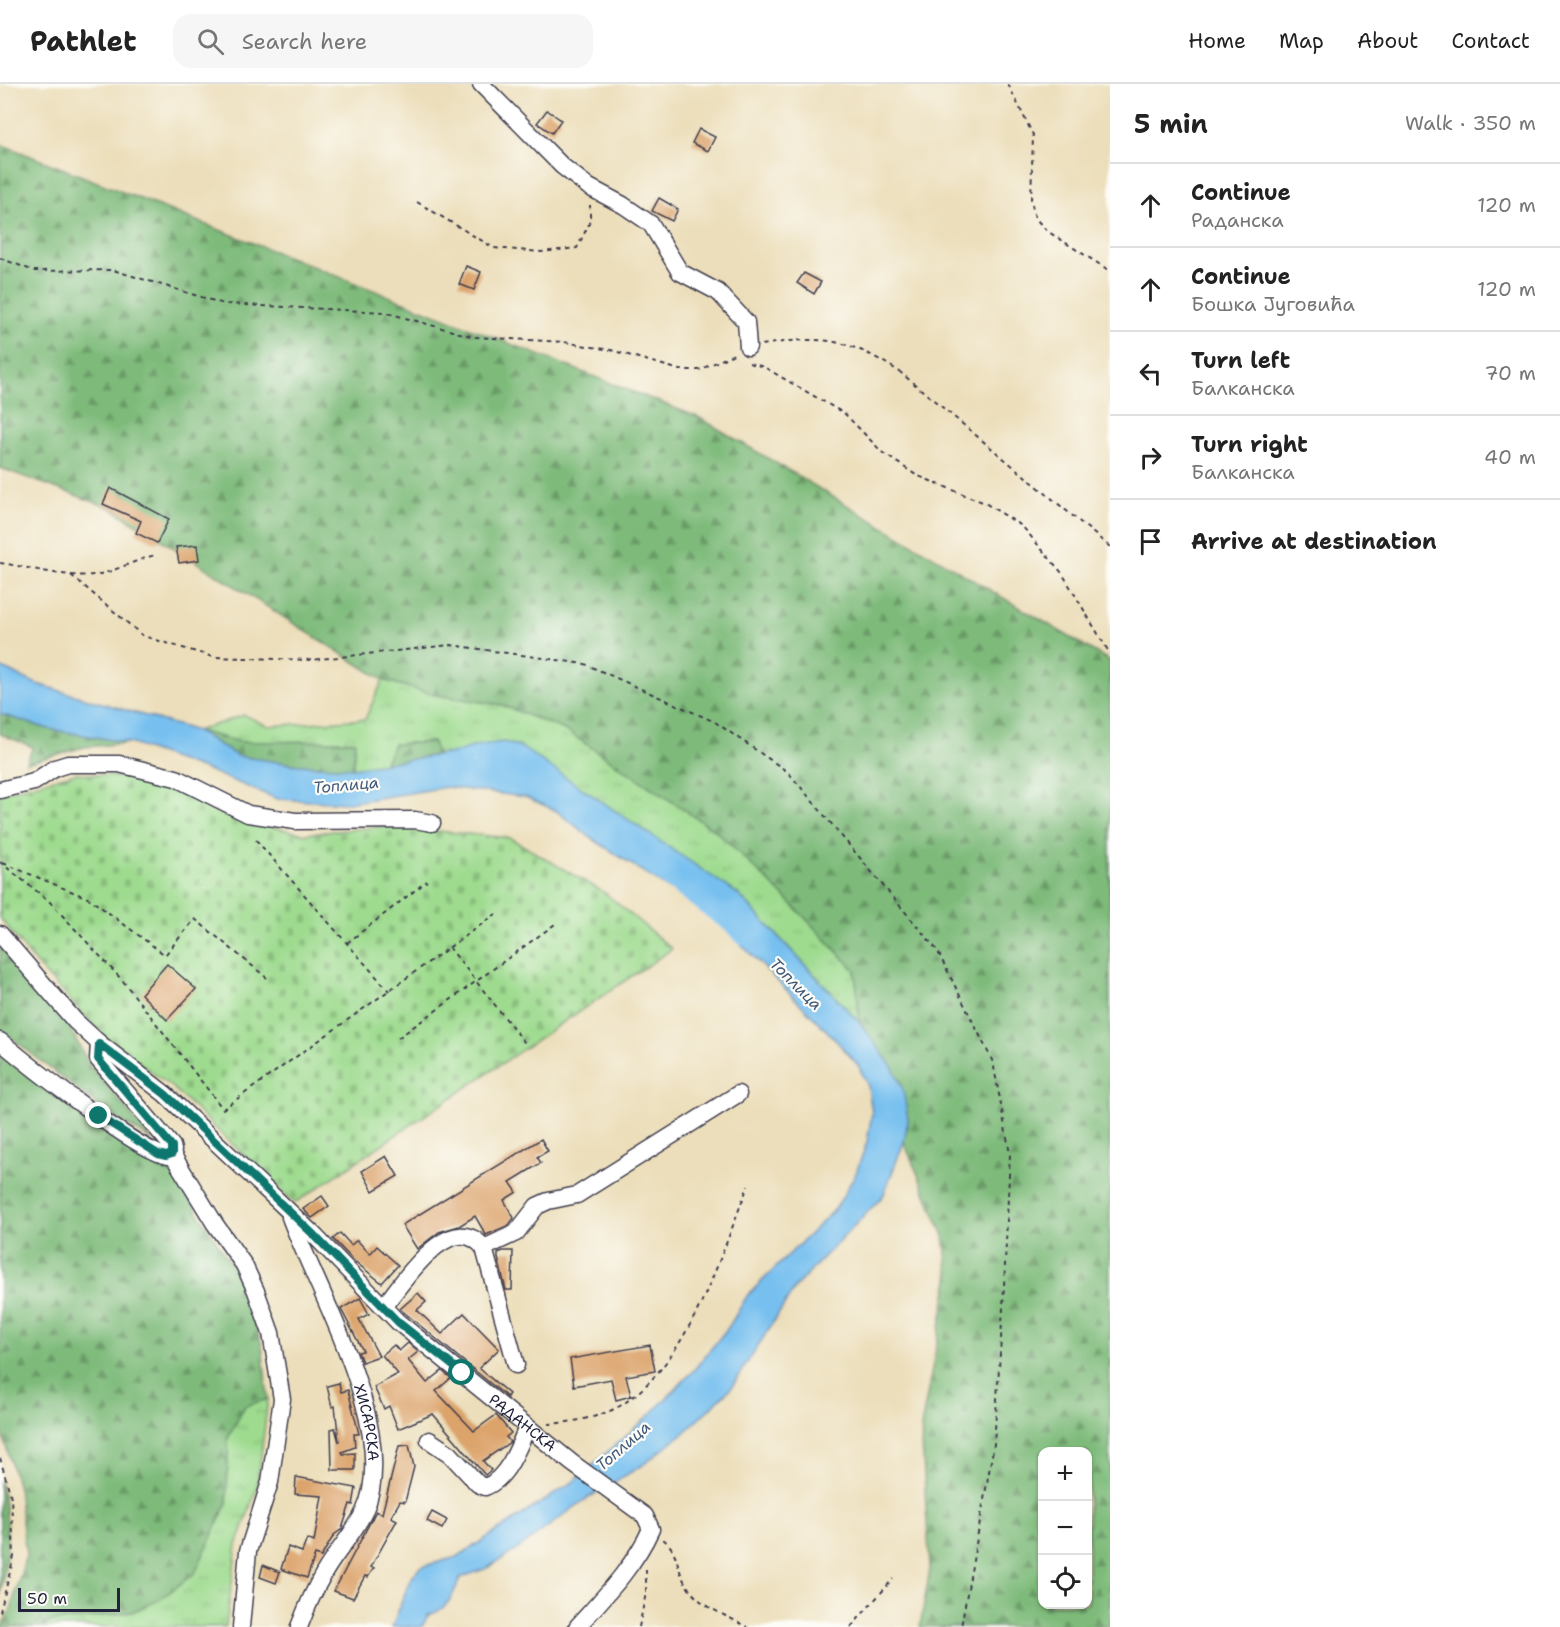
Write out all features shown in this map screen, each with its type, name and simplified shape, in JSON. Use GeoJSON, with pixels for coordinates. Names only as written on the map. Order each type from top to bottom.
{"type":"FeatureCollection","features":[{"type":"Feature","properties":{"kind":"street"},"geometry":{"type":"LineString","coordinates":[[481,84],[540,146],[589,187],[623,204],[651,224],[680,272],[718,292],[746,322],[744,356]]}},
{"type":"Feature","properties":{"kind":"street"},"geometry":{"type":"LineString","coordinates":[[0,790],[34,782],[55,768],[68,764],[119,764],[176,778],[248,814],[295,822],[415,820],[432,823]]}},
{"type":"Feature","properties":{"kind":"street","name":"РАДАНСКА"},"geometry":{"type":"LineString","coordinates":[[0,934],[28,970],[99,1044],[165,1094],[398,1322],[572,1462],[645,1516],[649,1535]]}},
{"type":"Feature","properties":{"kind":"street"},"geometry":{"type":"LineString","coordinates":[[0,1041],[140,1144],[166,1156],[172,1154]]}},
{"type":"Feature","properties":{"kind":"street"},"geometry":{"type":"LineString","coordinates":[[99,1044],[98,1059],[153,1120],[172,1146],[172,1154],[215,1224],[244,1265],[272,1333],[282,1399],[270,1482],[248,1551],[241,1627]]}},
{"type":"Feature","properties":{"kind":"street"},"geometry":{"type":"LineString","coordinates":[[484,1248],[516,1233],[537,1206],[548,1201],[577,1195],[738,1094]]}},
{"type":"Feature","properties":{"kind":"street","name":"ХИСАРСКА"},"geometry":{"type":"LineString","coordinates":[[288,1213],[360,1389],[374,1444],[374,1472],[365,1511],[324,1573],[299,1627]]}},
{"type":"Feature","properties":{"kind":"street"},"geometry":{"type":"LineString","coordinates":[[383,1307],[430,1251],[443,1241],[465,1234],[484,1248],[516,1365]]}},
{"type":"Feature","properties":{"kind":"street"},"geometry":{"type":"LineString","coordinates":[[429,1440],[450,1454],[478,1484],[485,1487],[499,1478],[529,1428]]}},
{"type":"Feature","properties":{"kind":"street"},"geometry":{"type":"LineString","coordinates":[[578,1627],[621,1577],[649,1535]]}},
{"type":"Feature","properties":{"kind":"path"},"geometry":{"type":"LineString","coordinates":[[1008,84],[1033,135],[1031,200],[1035,218],[1047,231],[1110,271]]}},
{"type":"Feature","properties":{"kind":"path"},"geometry":{"type":"LineString","coordinates":[[417,202],[494,248],[542,252],[577,248],[590,222],[589,187]]}},
{"type":"Feature","properties":{"kind":"path"},"geometry":{"type":"LineString","coordinates":[[0,258],[34,271],[113,270],[224,304],[384,312],[474,337],[564,342],[611,350],[680,370],[699,370],[728,357],[744,356],[789,341],[838,340],[868,352],[900,372],[1110,547]]}},
{"type":"Feature","properties":{"kind":"path"},"geometry":{"type":"LineString","coordinates":[[728,357],[744,356],[764,367],[845,414],[884,453],[916,475],[985,503],[1022,526],[1062,573],[1110,654]]}},
{"type":"Feature","properties":{"kind":"path"},"geometry":{"type":"LineString","coordinates":[[0,563],[71,575],[95,575],[135,559],[156,555]]}},
{"type":"Feature","properties":{"kind":"path"},"geometry":{"type":"LineString","coordinates":[[71,575],[143,636],[213,657],[311,660],[451,645],[585,664],[715,722],[788,772],[937,950],[993,1062],[1010,1154],[1003,1308],[994,1444],[961,1627]]}},
{"type":"Feature","properties":{"kind":"path"},"geometry":{"type":"LineString","coordinates":[[256,840],[389,991]]}},
{"type":"Feature","properties":{"kind":"path"},"geometry":{"type":"LineString","coordinates":[[0,862],[90,899],[165,955],[195,919],[267,978]]}},
{"type":"Feature","properties":{"kind":"path"},"geometry":{"type":"LineString","coordinates":[[0,862],[49,901],[123,981],[223,1109],[496,914]]}},
{"type":"Feature","properties":{"kind":"path"},"geometry":{"type":"LineString","coordinates":[[347,943],[427,881]]}},
{"type":"Feature","properties":{"kind":"path"},"geometry":{"type":"LineString","coordinates":[[398,1038],[558,922]]}},
{"type":"Feature","properties":{"kind":"path"},"geometry":{"type":"LineString","coordinates":[[449,947],[525,1043]]}},
{"type":"Feature","properties":{"kind":"path"},"geometry":{"type":"LineString","coordinates":[[529,1428],[569,1423],[612,1410],[626,1402],[648,1383],[667,1360],[692,1320],[748,1186]]}},
{"type":"Feature","properties":{"kind":"path"},"geometry":{"type":"LineString","coordinates":[[0,1458],[11,1497],[14,1556],[0,1612]]}},
{"type":"Feature","properties":{"kind":"path"},"geometry":{"type":"LineString","coordinates":[[639,1627],[646,1593],[649,1535],[673,1548],[690,1592],[713,1609],[748,1627]]}},
{"type":"Feature","properties":{"kind":"path"},"geometry":{"type":"LineString","coordinates":[[851,1627],[893,1579]]}},
{"type":"Feature","properties":{"kind":"green space"},"geometry":{"type":"Polygon","coordinates":[[[0,144],[700,418],[1110,661],[1110,1627],[920,1627],[930,1569],[921,1427],[949,1279],[944,1236],[904,1142],[908,1120],[893,1068],[860,1023],[855,970],[789,901],[716,831],[565,730],[502,705],[435,695],[383,680],[111,508],[0,468],[0,144]]]}},
{"type":"Feature","properties":{"kind":"green space"},"geometry":{"type":"Polygon","coordinates":[[[383,680],[435,695],[502,705],[565,730],[716,831],[789,901],[855,970],[860,1023],[738,894],[713,878],[453,753],[437,755],[433,742],[394,744],[384,764],[353,768],[354,741],[241,742],[197,731],[244,715],[268,726],[365,719],[383,680]]]}},
{"type":"Feature","properties":{"kind":"green space"},"geometry":{"type":"Polygon","coordinates":[[[0,714],[49,729],[129,743],[84,747],[26,763],[33,747],[0,734],[0,714]]]}},
{"type":"Feature","properties":{"kind":"green space"},"geometry":{"type":"Polygon","coordinates":[[[197,731],[241,742],[355,741],[353,768],[299,765],[237,756],[197,731]]]}},
{"type":"Feature","properties":{"kind":"green space"},"geometry":{"type":"Polygon","coordinates":[[[433,742],[437,755],[384,764],[394,744],[433,742]]]}},
{"type":"Feature","properties":{"kind":"green space"},"geometry":{"type":"Polygon","coordinates":[[[76,773],[127,777],[188,793],[249,822],[305,834],[385,826],[510,838],[605,893],[672,949],[295,1203],[174,1089],[108,1039],[37,965],[0,918],[0,793],[76,773]]]}},
{"type":"Feature","properties":{"kind":"green space"},"geometry":{"type":"Polygon","coordinates":[[[0,947],[68,1025],[90,1066],[152,1140],[106,1112],[0,1029],[0,947]]]}},
{"type":"Feature","properties":{"kind":"green space"},"geometry":{"type":"Polygon","coordinates":[[[0,1054],[137,1156],[171,1170],[238,1275],[262,1345],[268,1399],[245,1406],[228,1438],[227,1503],[195,1573],[159,1600],[132,1612],[46,1623],[43,1627],[1,1627],[11,1609],[26,1555],[18,1488],[0,1425],[0,1054]]]}},
{"type":"Feature","properties":{"kind":"green space"},"geometry":{"type":"Polygon","coordinates":[[[268,1399],[257,1488],[237,1545],[226,1627],[43,1627],[227,1503],[228,1438],[245,1405],[268,1399]]]}},
{"type":"Feature","properties":{"kind":"green space"},"geometry":{"type":"Polygon","coordinates":[[[0,1481],[6,1511],[7,1539],[0,1597],[0,1481]]]}},
{"type":"Feature","properties":{"kind":"water"},"geometry":{"type":"Polygon","coordinates":[[[0,667],[37,684],[197,731],[237,756],[299,765],[353,768],[453,753],[480,745],[504,742],[521,747],[738,894],[860,1023],[893,1068],[903,1089],[908,1120],[904,1142],[883,1196],[797,1285],[731,1388],[685,1432],[643,1465],[583,1501],[515,1551],[487,1568],[460,1578],[449,1601],[440,1610],[428,1615],[422,1627],[392,1627],[410,1580],[420,1567],[457,1557],[573,1482],[652,1413],[693,1371],[730,1325],[747,1296],[836,1208],[856,1173],[867,1142],[872,1113],[868,1086],[858,1065],[830,1034],[717,920],[591,838],[555,810],[525,797],[447,787],[347,803],[277,799],[212,772],[129,743],[49,729],[0,714],[0,667]],[[644,857],[637,858],[650,869],[721,914],[723,909],[692,882],[644,857]]]}},
{"type":"Feature","properties":{"kind":"building"},"geometry":{"type":"Polygon","coordinates":[[[547,110],[561,120],[552,133],[537,123],[547,110]]]}},
{"type":"Feature","properties":{"kind":"building"},"geometry":{"type":"Polygon","coordinates":[[[699,129],[715,137],[708,151],[692,143],[699,129]]]}},
{"type":"Feature","properties":{"kind":"building"},"geometry":{"type":"Polygon","coordinates":[[[659,198],[678,209],[672,221],[652,211],[659,198]]]}},
{"type":"Feature","properties":{"kind":"building"},"geometry":{"type":"Polygon","coordinates":[[[466,266],[481,272],[474,290],[459,284],[466,266]]]}},
{"type":"Feature","properties":{"kind":"building"},"geometry":{"type":"Polygon","coordinates":[[[804,273],[821,282],[814,294],[797,283],[804,273]]]}},
{"type":"Feature","properties":{"kind":"building"},"geometry":{"type":"Polygon","coordinates":[[[110,488],[169,519],[157,543],[136,533],[141,521],[103,504],[110,488]]]}},
{"type":"Feature","properties":{"kind":"building"},"geometry":{"type":"Polygon","coordinates":[[[197,545],[199,560],[179,563],[176,547],[197,545]]]}},
{"type":"Feature","properties":{"kind":"building"},"geometry":{"type":"Polygon","coordinates":[[[167,964],[196,989],[167,1020],[141,994],[167,964]]]}},
{"type":"Feature","properties":{"kind":"building"},"geometry":{"type":"Polygon","coordinates":[[[541,1139],[548,1151],[537,1157],[541,1163],[510,1182],[517,1192],[504,1200],[514,1218],[509,1225],[486,1235],[475,1216],[459,1226],[439,1232],[417,1249],[402,1225],[541,1139]]]}},
{"type":"Feature","properties":{"kind":"building"},"geometry":{"type":"Polygon","coordinates":[[[386,1156],[398,1176],[373,1191],[362,1171],[386,1156]]]}},
{"type":"Feature","properties":{"kind":"building"},"geometry":{"type":"Polygon","coordinates":[[[322,1196],[329,1206],[312,1218],[303,1209],[322,1196]]]}},
{"type":"Feature","properties":{"kind":"building"},"geometry":{"type":"Polygon","coordinates":[[[340,1233],[351,1245],[357,1240],[370,1254],[377,1246],[398,1265],[382,1283],[353,1260],[333,1239],[340,1233]]]}},
{"type":"Feature","properties":{"kind":"building"},"geometry":{"type":"Polygon","coordinates":[[[513,1251],[512,1290],[506,1290],[498,1258],[498,1253],[513,1251]]]}},
{"type":"Feature","properties":{"kind":"building"},"geometry":{"type":"Polygon","coordinates":[[[418,1293],[426,1302],[417,1310],[442,1334],[464,1313],[499,1349],[479,1368],[509,1394],[507,1397],[400,1309],[418,1293]]]}},
{"type":"Feature","properties":{"kind":"building"},"geometry":{"type":"Polygon","coordinates":[[[360,1298],[369,1314],[359,1319],[379,1356],[362,1362],[358,1352],[363,1351],[341,1309],[360,1298]]]}},
{"type":"Feature","properties":{"kind":"building"},"geometry":{"type":"Polygon","coordinates":[[[408,1343],[418,1352],[408,1360],[427,1383],[442,1371],[451,1378],[436,1391],[474,1431],[496,1415],[511,1433],[506,1437],[510,1442],[483,1461],[491,1470],[485,1475],[433,1414],[398,1429],[389,1406],[384,1409],[374,1387],[398,1374],[382,1355],[394,1345],[399,1351],[408,1343]]]}},
{"type":"Feature","properties":{"kind":"building"},"geometry":{"type":"Polygon","coordinates":[[[650,1345],[655,1371],[626,1376],[631,1396],[616,1400],[611,1379],[574,1386],[570,1359],[650,1345]]]}},
{"type":"Feature","properties":{"kind":"building"},"geometry":{"type":"Polygon","coordinates":[[[339,1383],[341,1392],[348,1390],[359,1434],[354,1434],[355,1447],[342,1452],[343,1454],[355,1453],[355,1470],[332,1470],[331,1429],[335,1428],[339,1442],[335,1406],[332,1407],[327,1386],[339,1383]]]}},
{"type":"Feature","properties":{"kind":"building"},"geometry":{"type":"Polygon","coordinates":[[[409,1445],[414,1467],[405,1502],[400,1501],[391,1517],[397,1520],[371,1567],[374,1568],[368,1577],[365,1576],[353,1598],[334,1591],[376,1511],[382,1514],[399,1446],[409,1445]]]}},
{"type":"Feature","properties":{"kind":"building"},"geometry":{"type":"Polygon","coordinates":[[[296,1477],[356,1488],[353,1505],[350,1504],[342,1529],[334,1535],[321,1557],[315,1555],[307,1578],[281,1569],[288,1547],[302,1552],[307,1539],[314,1542],[322,1496],[295,1494],[296,1477]]]}},
{"type":"Feature","properties":{"kind":"building"},"geometry":{"type":"Polygon","coordinates":[[[432,1512],[447,1520],[442,1529],[427,1521],[432,1512]]]}},
{"type":"Feature","properties":{"kind":"building"},"geometry":{"type":"Polygon","coordinates":[[[263,1565],[280,1572],[276,1583],[260,1577],[263,1565]]]}},
{"type":"Feature","properties":{"kind":"waterway","name":"Топлица"},"geometry":{"type":"LineString","coordinates":[[620,839],[734,922],[746,934]]}},
{"type":"Feature","properties":{"kind":"route"},"geometry":{"type":"LineString","coordinates":[[99,1116],[148,1149],[166,1156],[172,1154],[172,1146],[153,1120],[98,1059],[99,1044],[165,1094],[254,1177],[288,1213],[314,1235],[349,1274],[398,1322],[462,1373]]}}]}
